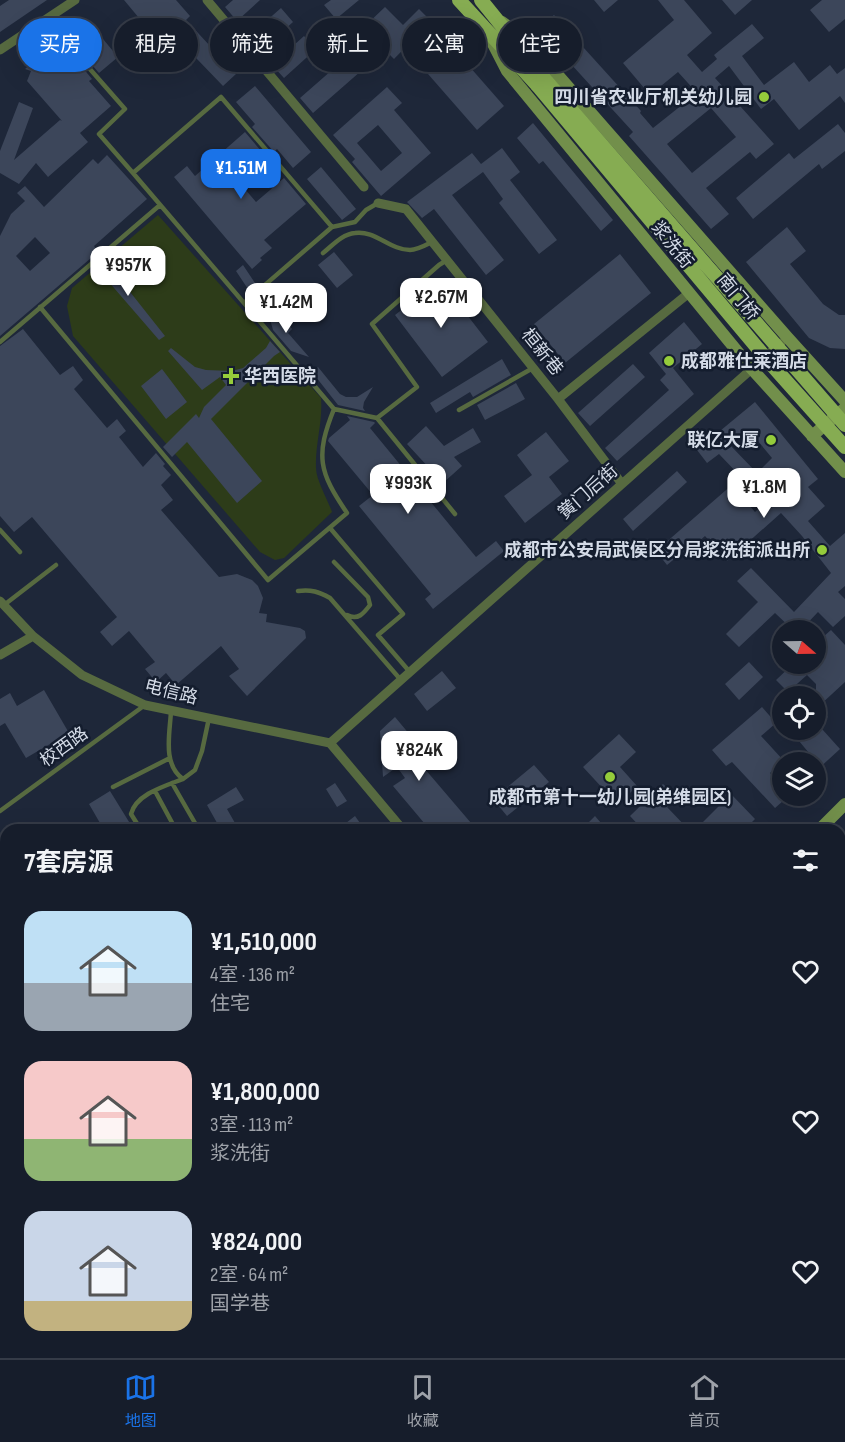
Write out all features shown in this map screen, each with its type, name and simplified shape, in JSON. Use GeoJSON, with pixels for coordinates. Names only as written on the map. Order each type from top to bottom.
{"type":"FeatureCollection","features":[{"type":"Feature","properties":{"kind":"main road","name":"浆洗街"},"geometry":{"type":"LineString","coordinates":[[459,0],[475,18]]}},
{"type":"Feature","properties":{"kind":"main road"},"geometry":{"type":"LineString","coordinates":[[481,0],[540,81]]}},
{"type":"Feature","properties":{"kind":"main road","name":"浆洗街"},"geometry":{"type":"LineString","coordinates":[[494,16],[528,41],[845,401]]}},
{"type":"Feature","properties":{"kind":"main road","name":"浆洗街"},"geometry":{"type":"LineString","coordinates":[[486,30],[540,81]]}},
{"type":"Feature","properties":{"kind":"main road","name":"浆洗街"},"geometry":{"type":"LineString","coordinates":[[486,30],[507,72],[751,368],[845,472]]}},
{"type":"Feature","properties":{"kind":"main road","name":"南门桥"},"geometry":{"type":"LineString","coordinates":[[540,81],[845,425]]}},
{"type":"Feature","properties":{"kind":"main road","name":"南门桥"},"geometry":{"type":"LineString","coordinates":[[540,81],[770,363],[845,447]]}},
{"type":"Feature","properties":{"kind":"main road"},"geometry":{"type":"LineString","coordinates":[[812,436],[845,408]]}},
{"type":"Feature","properties":{"kind":"main road"},"geometry":{"type":"LineString","coordinates":[[824,449],[845,431]]}},
{"type":"Feature","properties":{"kind":"main road"},"geometry":{"type":"LineString","coordinates":[[825,824],[845,804]]}},
{"type":"Feature","properties":{"kind":"street"},"geometry":{"type":"LineString","coordinates":[[48,18],[75,0]]}},
{"type":"Feature","properties":{"kind":"street"},"geometry":{"type":"LineString","coordinates":[[207,0],[364,188]]}},
{"type":"Feature","properties":{"kind":"street"},"geometry":{"type":"LineString","coordinates":[[0,50],[18,38]]}},
{"type":"Feature","properties":{"kind":"street","name":"桓新巷"},"geometry":{"type":"LineString","coordinates":[[378,203],[406,209],[558,399],[622,484]]}},
{"type":"Feature","properties":{"kind":"street"},"geometry":{"type":"LineString","coordinates":[[558,399],[689,293]]}},
{"type":"Feature","properties":{"kind":"street","name":"黉门后街"},"geometry":{"type":"LineString","coordinates":[[330,743],[751,368],[788,338]]}},
{"type":"Feature","properties":{"kind":"street","name":"电信路"},"geometry":{"type":"LineString","coordinates":[[2,603],[33,636],[82,675],[145,705],[330,743]]}},
{"type":"Feature","properties":{"kind":"street"},"geometry":{"type":"LineString","coordinates":[[0,655],[33,636]]}},
{"type":"Feature","properties":{"kind":"street"},"geometry":{"type":"LineString","coordinates":[[330,743],[398,824]]}},
{"type":"Feature","properties":{"kind":"lane"},"geometry":{"type":"LineString","coordinates":[[93,72],[125,109],[99,134],[334,409],[377,418],[455,514]]}},
{"type":"Feature","properties":{"kind":"lane"},"geometry":{"type":"LineString","coordinates":[[133,173],[221,97],[332,227]]}},
{"type":"Feature","properties":{"kind":"lane"},"geometry":{"type":"LineString","coordinates":[[244,303],[332,227],[355,222],[366,210],[378,203]]}},
{"type":"Feature","properties":{"kind":"lane"},"geometry":{"type":"LineString","coordinates":[[0,342],[160,205]]}},
{"type":"Feature","properties":{"kind":"lane"},"geometry":{"type":"LineString","coordinates":[[323,254],[341,238],[355,233],[368,234],[397,248],[411,250],[433,242]]}},
{"type":"Feature","properties":{"kind":"lane"},"geometry":{"type":"LineString","coordinates":[[377,418],[417,387],[372,324],[447,260]]}},
{"type":"Feature","properties":{"kind":"lane"},"geometry":{"type":"LineString","coordinates":[[40,307],[268,580],[347,513],[331,490],[322,462],[324,434],[334,409]]}},
{"type":"Feature","properties":{"kind":"lane"},"geometry":{"type":"LineString","coordinates":[[459,410],[533,368]]}},
{"type":"Feature","properties":{"kind":"lane"},"geometry":{"type":"LineString","coordinates":[[330,528],[403,614],[378,635],[409,671]]}},
{"type":"Feature","properties":{"kind":"lane"},"geometry":{"type":"LineString","coordinates":[[0,530],[20,552]]}},
{"type":"Feature","properties":{"kind":"lane"},"geometry":{"type":"LineString","coordinates":[[334,562],[368,597],[370,604],[359,617],[344,614]]}},
{"type":"Feature","properties":{"kind":"lane"},"geometry":{"type":"LineString","coordinates":[[2,603],[56,565]]}},
{"type":"Feature","properties":{"kind":"lane"},"geometry":{"type":"LineString","coordinates":[[298,591],[319,592],[330,598],[400,679]]}},
{"type":"Feature","properties":{"kind":"lane","name":"校西路"},"geometry":{"type":"LineString","coordinates":[[0,811],[145,705]]}},
{"type":"Feature","properties":{"kind":"lane"},"geometry":{"type":"LineString","coordinates":[[171,710],[170,758],[173,769],[183,779]]}},
{"type":"Feature","properties":{"kind":"lane"},"geometry":{"type":"LineString","coordinates":[[137,824],[131,814],[133,806],[140,799],[183,779],[195,770],[202,751],[209,718]]}},
{"type":"Feature","properties":{"kind":"lane"},"geometry":{"type":"LineString","coordinates":[[113,787],[170,758]]}},
{"type":"Feature","properties":{"kind":"lane"},"geometry":{"type":"LineString","coordinates":[[172,783],[196,824]]}},
{"type":"Feature","properties":{"kind":"lane"},"geometry":{"type":"LineString","coordinates":[[155,791],[173,824]]}},
{"type":"Feature","properties":{"kind":"green space"},"geometry":{"type":"Polygon","coordinates":[[[158,215],[321,398],[316,468],[332,512],[284,558],[275,560],[260,552],[73,336],[67,306],[72,288],[158,215]]]}},
{"type":"Feature","properties":{"kind":"building"},"geometry":{"type":"Polygon","coordinates":[[[9,0],[47,0],[0,32],[0,6],[9,0]]]}},
{"type":"Feature","properties":{"kind":"building"},"geometry":{"type":"Polygon","coordinates":[[[124,0],[176,0],[190,16],[188,18],[139,18],[124,0]]]}},
{"type":"Feature","properties":{"kind":"building"},"geometry":{"type":"Polygon","coordinates":[[[233,0],[260,0],[240,18],[234,18],[225,7],[233,0]]]}},
{"type":"Feature","properties":{"kind":"building"},"geometry":{"type":"Polygon","coordinates":[[[331,0],[359,0],[337,18],[324,5],[331,0]]]}},
{"type":"Feature","properties":{"kind":"building"},"geometry":{"type":"Polygon","coordinates":[[[594,0],[618,0],[604,12],[594,0]]]}},
{"type":"Feature","properties":{"kind":"building"},"geometry":{"type":"Polygon","coordinates":[[[658,0],[684,0],[712,33],[687,55],[702,72],[717,59],[714,55],[752,24],[764,38],[742,56],[764,85],[794,62],[809,82],[830,65],[837,74],[845,68],[845,103],[840,96],[799,130],[774,99],[761,109],[729,66],[715,78],[774,144],[756,159],[750,152],[706,188],[729,214],[711,229],[629,136],[633,132],[578,72],[582,72],[582,46],[641,111],[640,113],[653,128],[697,93],[678,72],[650,95],[623,63],[674,20],[658,0]],[[711,108],[667,144],[692,173],[736,137],[711,108]]]}},
{"type":"Feature","properties":{"kind":"building"},"geometry":{"type":"Polygon","coordinates":[[[722,0],[752,0],[735,15],[722,0]]]}},
{"type":"Feature","properties":{"kind":"building"},"geometry":{"type":"Polygon","coordinates":[[[822,0],[845,0],[845,19],[829,32],[810,10],[822,0]]]}},
{"type":"Feature","properties":{"kind":"building"},"geometry":{"type":"Polygon","coordinates":[[[385,7],[402,24],[402,51],[394,59],[390,55],[390,18],[373,18],[385,7]]]}},
{"type":"Feature","properties":{"kind":"building"},"geometry":{"type":"Polygon","coordinates":[[[281,8],[290,18],[270,18],[281,8]]]}},
{"type":"Feature","properties":{"kind":"building"},"geometry":{"type":"Polygon","coordinates":[[[419,9],[428,18],[410,18],[419,9]]]}},
{"type":"Feature","properties":{"kind":"building"},"geometry":{"type":"Polygon","coordinates":[[[198,33],[210,46],[210,72],[234,72],[236,74],[223,86],[198,60],[198,33]]]}},
{"type":"Feature","properties":{"kind":"building"},"geometry":{"type":"Polygon","coordinates":[[[304,36],[306,38],[306,58],[294,69],[294,45],[304,36]]]}},
{"type":"Feature","properties":{"kind":"building"},"geometry":{"type":"Polygon","coordinates":[[[102,38],[114,52],[114,60],[102,70],[102,38]]]}},
{"type":"Feature","properties":{"kind":"building"},"geometry":{"type":"Polygon","coordinates":[[[31,72],[86,72],[92,79],[89,81],[111,106],[80,133],[88,142],[48,177],[36,163],[19,184],[0,173],[0,151],[19,102],[33,108],[14,160],[60,120],[62,121],[27,81],[31,72]]]}},
{"type":"Feature","properties":{"kind":"building"},"geometry":{"type":"Polygon","coordinates":[[[278,72],[291,72],[284,78],[278,72]]]}},
{"type":"Feature","properties":{"kind":"building"},"geometry":{"type":"Polygon","coordinates":[[[330,72],[360,72],[313,113],[300,98],[330,72]]]}},
{"type":"Feature","properties":{"kind":"building"},"geometry":{"type":"Polygon","coordinates":[[[430,72],[474,72],[504,106],[477,130],[428,74],[430,72]]]}},
{"type":"Feature","properties":{"kind":"building"},"geometry":{"type":"Polygon","coordinates":[[[255,86],[311,152],[293,168],[277,149],[274,152],[252,127],[255,124],[236,102],[255,86]]]}},
{"type":"Feature","properties":{"kind":"building"},"geometry":{"type":"Polygon","coordinates":[[[387,87],[402,103],[394,110],[431,153],[381,196],[352,162],[355,159],[333,135],[387,87]],[[378,125],[357,143],[381,171],[402,153],[378,125]]]}},
{"type":"Feature","properties":{"kind":"building"},"geometry":{"type":"Polygon","coordinates":[[[533,123],[613,220],[601,231],[543,161],[539,164],[517,138],[533,123]]]}},
{"type":"Feature","properties":{"kind":"building"},"geometry":{"type":"Polygon","coordinates":[[[838,124],[845,133],[845,151],[822,169],[819,164],[753,219],[736,198],[789,153],[794,159],[838,124]]]}},
{"type":"Feature","properties":{"kind":"building"},"geometry":{"type":"Polygon","coordinates":[[[245,132],[267,158],[239,182],[256,202],[284,178],[306,204],[264,240],[272,248],[252,269],[174,177],[187,166],[195,176],[245,132]]]}},
{"type":"Feature","properties":{"kind":"building"},"geometry":{"type":"Polygon","coordinates":[[[502,148],[520,172],[510,180],[557,240],[539,254],[499,203],[503,199],[483,172],[452,195],[504,260],[486,275],[434,209],[422,218],[407,202],[472,153],[481,164],[502,148]]]}},
{"type":"Feature","properties":{"kind":"building"},"geometry":{"type":"Polygon","coordinates":[[[107,155],[147,199],[94,246],[98,252],[0,336],[0,236],[11,214],[25,201],[17,193],[25,186],[44,207],[93,159],[98,164],[107,155]],[[35,237],[16,256],[30,271],[50,253],[35,237]]]}},
{"type":"Feature","properties":{"kind":"building"},"geometry":{"type":"Polygon","coordinates":[[[321,167],[356,209],[342,220],[307,179],[321,167]]]}},
{"type":"Feature","properties":{"kind":"building"},"geometry":{"type":"Polygon","coordinates":[[[787,227],[806,251],[790,264],[823,304],[839,315],[845,315],[845,349],[830,348],[809,338],[746,262],[787,227]]]}},
{"type":"Feature","properties":{"kind":"building"},"geometry":{"type":"Polygon","coordinates":[[[334,252],[353,275],[337,288],[318,265],[334,252]]]}},
{"type":"Feature","properties":{"kind":"building"},"geometry":{"type":"Polygon","coordinates":[[[620,254],[651,293],[565,363],[534,324],[620,254]]]}},
{"type":"Feature","properties":{"kind":"building"},"geometry":{"type":"Polygon","coordinates":[[[104,259],[165,336],[159,340],[95,266],[104,259]]]}},
{"type":"Feature","properties":{"kind":"building"},"geometry":{"type":"Polygon","coordinates":[[[243,265],[257,286],[250,292],[236,271],[243,265]]]}},
{"type":"Feature","properties":{"kind":"building"},"geometry":{"type":"Polygon","coordinates":[[[440,280],[488,342],[442,377],[395,315],[440,280]]]}},
{"type":"Feature","properties":{"kind":"building"},"geometry":{"type":"Polygon","coordinates":[[[280,313],[292,329],[288,333],[309,357],[291,351],[273,330],[270,319],[280,313]]]}},
{"type":"Feature","properties":{"kind":"building"},"geometry":{"type":"Polygon","coordinates":[[[684,322],[702,344],[673,368],[694,394],[617,461],[605,448],[669,390],[660,380],[666,374],[649,353],[684,322]]]}},
{"type":"Feature","properties":{"kind":"building"},"geometry":{"type":"Polygon","coordinates":[[[23,329],[60,375],[73,366],[83,380],[74,389],[107,428],[117,419],[126,431],[119,437],[143,467],[156,453],[165,464],[163,466],[171,475],[161,485],[173,500],[161,510],[219,577],[237,574],[252,580],[258,586],[263,598],[259,613],[267,614],[266,622],[305,631],[306,638],[247,696],[229,676],[239,669],[221,646],[176,685],[166,673],[156,682],[145,669],[155,662],[129,631],[112,646],[100,632],[117,617],[32,517],[14,532],[0,516],[0,346],[23,329]]]}},
{"type":"Feature","properties":{"kind":"building"},"geometry":{"type":"Polygon","coordinates":[[[270,341],[280,352],[211,419],[262,481],[237,503],[187,442],[172,457],[163,447],[196,414],[199,418],[204,407],[226,385],[220,377],[202,390],[168,351],[171,348],[195,367],[206,370],[232,371],[243,368],[266,348],[270,341]]]}},
{"type":"Feature","properties":{"kind":"building"},"geometry":{"type":"Polygon","coordinates":[[[502,359],[511,375],[473,397],[470,392],[436,413],[430,403],[502,359]]]}},
{"type":"Feature","properties":{"kind":"building"},"geometry":{"type":"Polygon","coordinates":[[[633,364],[645,377],[590,426],[578,413],[633,364]]]}},
{"type":"Feature","properties":{"kind":"building"},"geometry":{"type":"Polygon","coordinates":[[[318,367],[340,394],[346,397],[357,397],[373,387],[364,402],[365,411],[338,405],[312,372],[318,367]]]}},
{"type":"Feature","properties":{"kind":"building"},"geometry":{"type":"Polygon","coordinates":[[[162,369],[187,402],[166,419],[141,386],[162,369]]]}},
{"type":"Feature","properties":{"kind":"building"},"geometry":{"type":"Polygon","coordinates":[[[516,383],[525,399],[485,420],[477,405],[516,383]]]}},
{"type":"Feature","properties":{"kind":"building"},"geometry":{"type":"Polygon","coordinates":[[[755,402],[818,479],[808,487],[825,506],[808,521],[830,546],[845,533],[845,586],[838,592],[845,599],[845,616],[833,627],[818,612],[810,620],[782,620],[775,613],[739,647],[726,634],[758,602],[737,581],[751,568],[794,612],[831,573],[781,513],[727,561],[705,536],[667,565],[656,551],[741,477],[719,454],[707,463],[697,450],[755,402]],[[748,429],[730,445],[757,473],[772,458],[748,429]],[[757,473],[737,491],[755,512],[771,497],[753,477],[757,473]]]}},
{"type":"Feature","properties":{"kind":"building"},"geometry":{"type":"Polygon","coordinates":[[[347,416],[375,423],[370,428],[476,557],[496,541],[504,551],[433,609],[425,599],[431,594],[359,506],[373,495],[328,441],[350,420],[347,416]]]}},
{"type":"Feature","properties":{"kind":"building"},"geometry":{"type":"Polygon","coordinates":[[[426,426],[444,446],[473,428],[481,442],[454,457],[462,466],[443,483],[407,444],[426,426]]]}},
{"type":"Feature","properties":{"kind":"building"},"geometry":{"type":"Polygon","coordinates":[[[546,432],[569,461],[549,477],[562,494],[525,523],[504,496],[532,475],[517,455],[546,432]]]}},
{"type":"Feature","properties":{"kind":"building"},"geometry":{"type":"Polygon","coordinates":[[[677,471],[687,482],[633,531],[623,519],[677,471]]]}},
{"type":"Feature","properties":{"kind":"building"},"geometry":{"type":"Polygon","coordinates":[[[831,630],[845,645],[845,682],[826,700],[826,686],[816,686],[807,675],[795,686],[782,686],[776,680],[782,674],[826,674],[826,634],[831,630]]]}},
{"type":"Feature","properties":{"kind":"building"},"geometry":{"type":"Polygon","coordinates":[[[749,662],[763,677],[739,700],[725,684],[749,662]]]}},
{"type":"Feature","properties":{"kind":"building"},"geometry":{"type":"Polygon","coordinates":[[[442,671],[456,688],[427,711],[414,694],[442,671]]]}},
{"type":"Feature","properties":{"kind":"building"},"geometry":{"type":"Polygon","coordinates":[[[44,690],[69,733],[26,758],[5,723],[0,726],[0,699],[10,693],[17,706],[44,690]]]}},
{"type":"Feature","properties":{"kind":"building"},"geometry":{"type":"Polygon","coordinates":[[[762,707],[772,718],[772,726],[761,736],[776,752],[772,752],[772,771],[770,773],[772,775],[772,805],[732,762],[726,766],[712,750],[762,707]]]}},
{"type":"Feature","properties":{"kind":"building"},"geometry":{"type":"Polygon","coordinates":[[[395,717],[421,748],[413,755],[472,824],[425,824],[393,786],[405,778],[397,767],[383,777],[380,731],[395,717]]]}},
{"type":"Feature","properties":{"kind":"building"},"geometry":{"type":"Polygon","coordinates":[[[826,733],[840,749],[826,762],[826,752],[808,752],[798,740],[826,740],[826,733]]]}},
{"type":"Feature","properties":{"kind":"building","name":"成都市第十一幼儿园(弟维园区)"},"geometry":{"type":"Polygon","coordinates":[[[619,734],[636,752],[620,767],[637,786],[618,805],[583,767],[619,734]]]}},
{"type":"Feature","properties":{"kind":"building"},"geometry":{"type":"Polygon","coordinates":[[[534,765],[549,782],[507,816],[493,799],[534,765]]]}},
{"type":"Feature","properties":{"kind":"building"},"geometry":{"type":"Polygon","coordinates":[[[335,783],[347,801],[337,807],[326,789],[335,783]]]}},
{"type":"Feature","properties":{"kind":"building"},"geometry":{"type":"Polygon","coordinates":[[[663,784],[677,797],[667,807],[683,824],[637,824],[630,816],[663,784]]]}},
{"type":"Feature","properties":{"kind":"building"},"geometry":{"type":"Polygon","coordinates":[[[236,787],[244,800],[227,809],[236,824],[218,824],[207,805],[236,787]]]}},
{"type":"Feature","properties":{"kind":"building"},"geometry":{"type":"Polygon","coordinates":[[[110,791],[130,824],[101,824],[89,804],[110,791]]]}},
{"type":"Feature","properties":{"kind":"building"},"geometry":{"type":"Polygon","coordinates":[[[731,794],[755,819],[750,824],[701,824],[731,794]]]}},
{"type":"Feature","properties":{"kind":"building"},"geometry":{"type":"Polygon","coordinates":[[[355,816],[361,824],[345,824],[355,816]]]}},
{"type":"Feature","properties":{"kind":"building"},"geometry":{"type":"Polygon","coordinates":[[[595,816],[602,824],[587,824],[595,816]]]}},
{"type":"Feature","properties":{"kind":"place","name":"四川省农业厅机关幼儿园"},"geometry":{"type":"Point","coordinates":[764,97]}},
{"type":"Feature","properties":{"kind":"place","name":"成都雅仕莱酒店"},"geometry":{"type":"Point","coordinates":[669,361]}},
{"type":"Feature","properties":{"kind":"place","name":"华西医院"},"geometry":{"type":"Point","coordinates":[231,376]}},
{"type":"Feature","properties":{"kind":"place","name":"联亿大厦"},"geometry":{"type":"Point","coordinates":[771,440]}},
{"type":"Feature","properties":{"kind":"place","name":"成都市公安局武侯区分局浆洗街派出所"},"geometry":{"type":"Point","coordinates":[822,550]}},
{"type":"Feature","properties":{"kind":"place","name":"成都市第十一幼儿园(弟维园区)"},"geometry":{"type":"Point","coordinates":[610,777]}}]}
